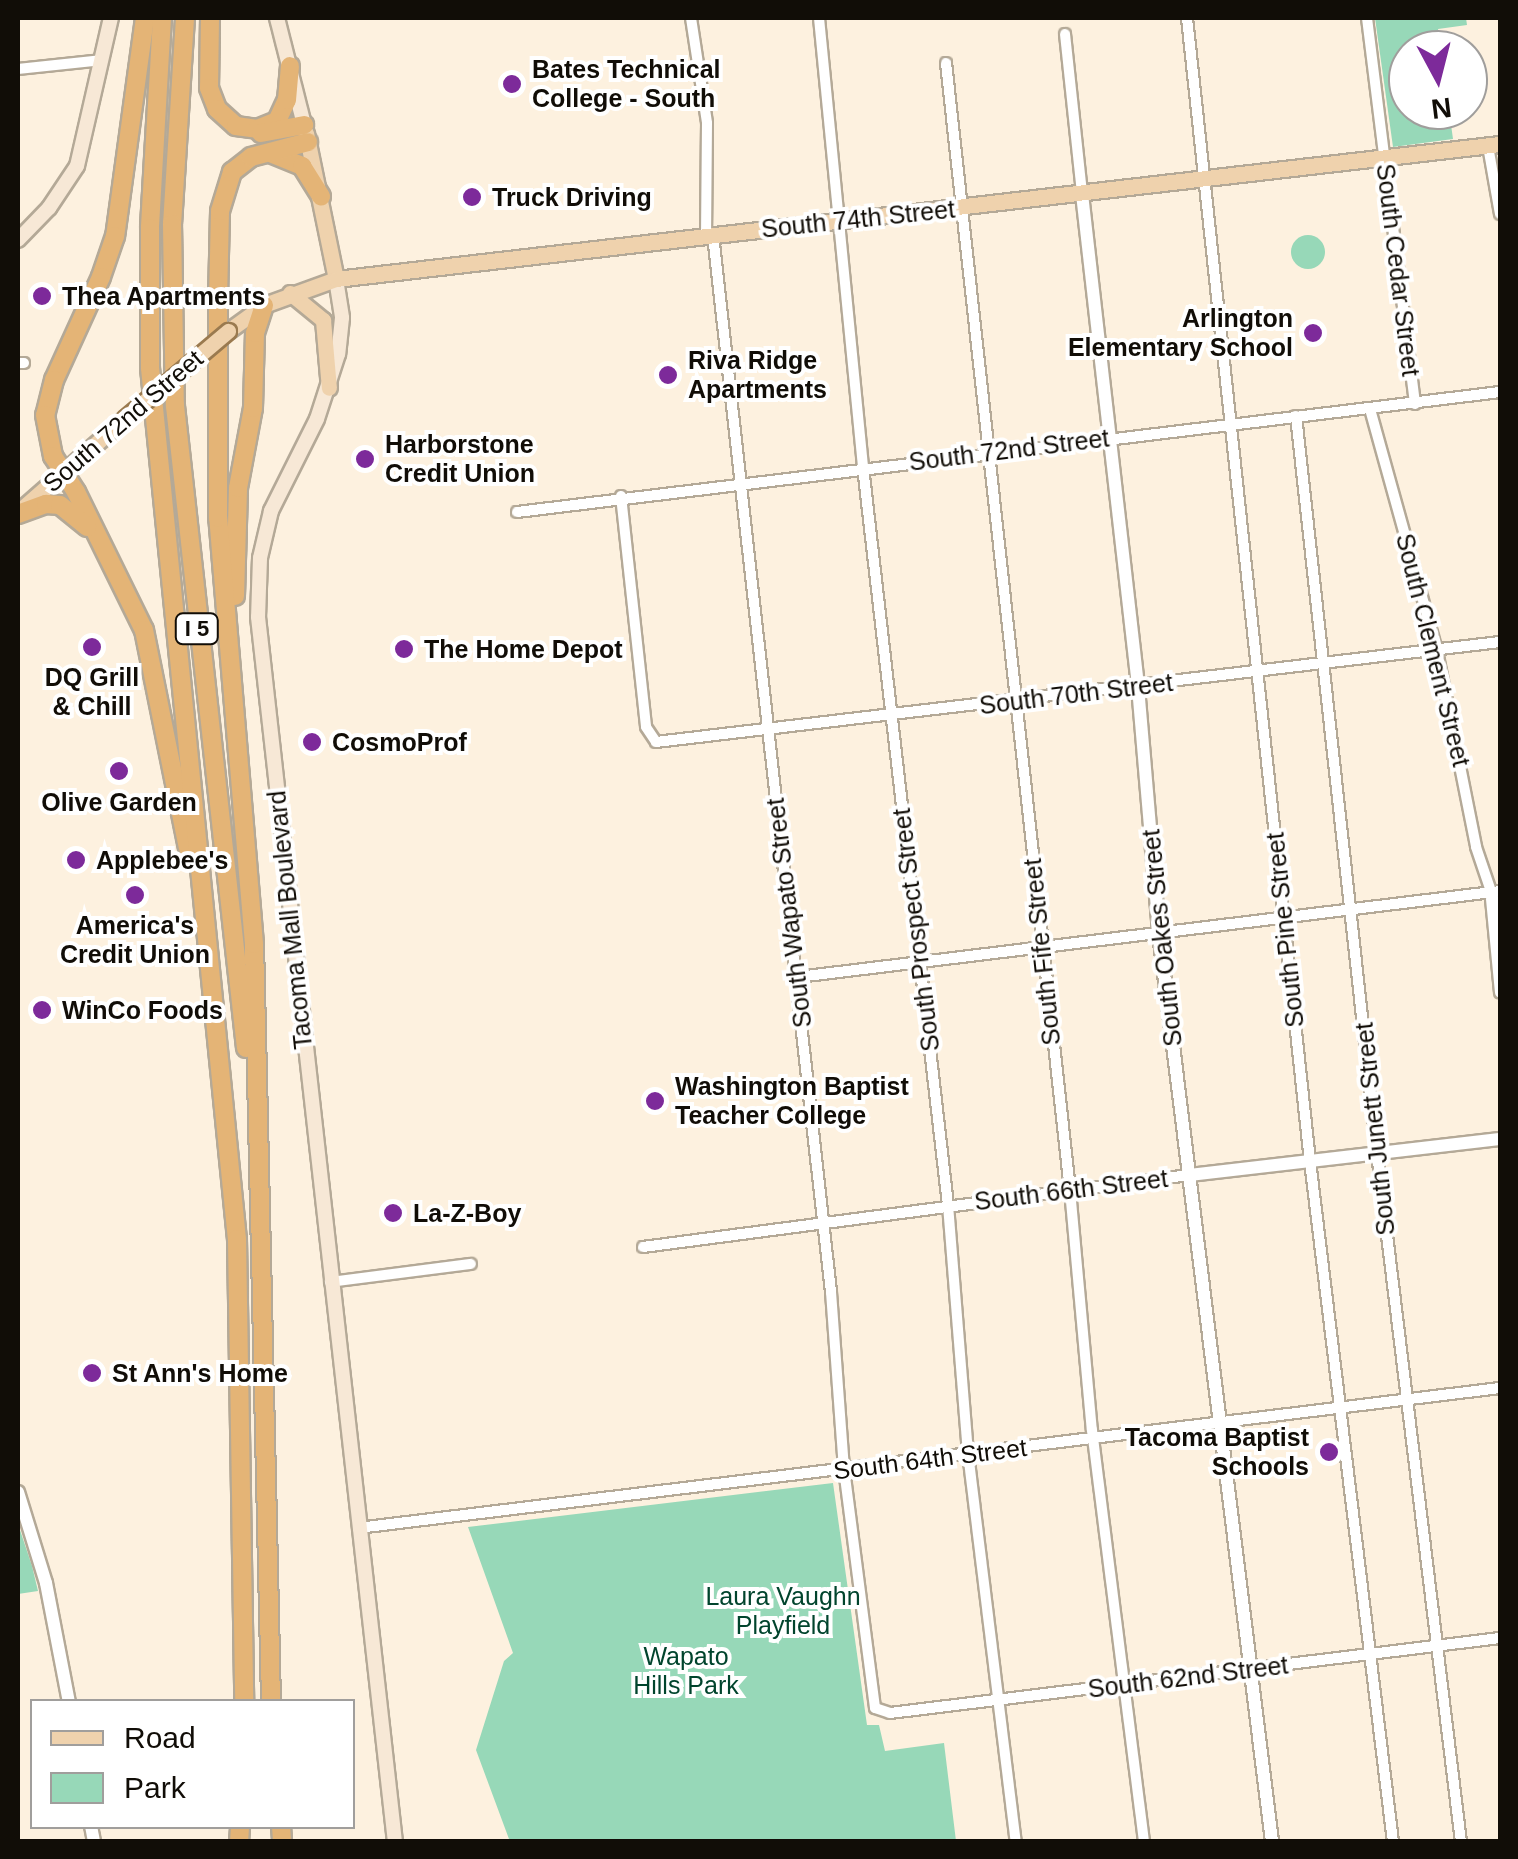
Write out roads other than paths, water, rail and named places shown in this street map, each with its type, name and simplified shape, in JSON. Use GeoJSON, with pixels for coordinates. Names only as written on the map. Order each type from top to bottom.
{"type":"FeatureCollection","features":[{"type":"Feature","properties":{"kind":"highway"},"geometry":{"type":"LineString","coordinates":[[145,18],[114,236],[47,400],[48,440],[134,604],[150,651],[213,973]]}},
{"type":"Feature","properties":{"kind":"highway","name":"I 5"},"geometry":{"type":"LineString","coordinates":[[162,18],[150,228],[150,368],[166,562],[213,973],[240,1290],[244,1699]]}},
{"type":"Feature","properties":{"kind":"highway","name":"I 5"},"geometry":{"type":"LineString","coordinates":[[185,18],[172,224],[175,406],[244,1033],[261,1238],[273,1699]]}},
{"type":"Feature","properties":{"kind":"highway"},"geometry":{"type":"LineString","coordinates":[[210,18],[211,94],[220,114],[242,129],[306,133]]}},
{"type":"Feature","properties":{"kind":"highway"},"geometry":{"type":"LineString","coordinates":[[242,129],[266,127],[280,117],[289,94],[290,66]]}},
{"type":"Feature","properties":{"kind":"highway"},"geometry":{"type":"LineString","coordinates":[[261,1238],[254,944],[217,501],[220,227],[222,198],[232,172],[242,162],[306,133]]}},
{"type":"Feature","properties":{"kind":"highway"},"geometry":{"type":"LineString","coordinates":[[260,155],[280,154],[296,162],[321,196]]}},
{"type":"Feature","properties":{"kind":"highway"},"geometry":{"type":"LineString","coordinates":[[239,732],[236,532],[253,408],[255,333],[264,305]]}},
{"type":"Feature","properties":{"kind":"highway"},"geometry":{"type":"LineString","coordinates":[[18,513],[46,504],[65,507],[79,516],[106,553]]}},
{"type":"Feature","properties":{"kind":"main road"},"geometry":{"type":"LineString","coordinates":[[18,240],[49,208],[77,166],[111,18]]}},
{"type":"Feature","properties":{"kind":"main road","name":"Tacoma Mall Boulevard"},"geometry":{"type":"LineString","coordinates":[[277,18],[321,196],[342,329],[329,388],[271,512],[260,558],[258,617],[395,1842]]}},
{"type":"Feature","properties":{"kind":"main road","name":"South 74th Street"},"geometry":{"type":"LineString","coordinates":[[228,331],[264,305],[336,279],[1494,145]]}},
{"type":"Feature","properties":{"kind":"main road"},"geometry":{"type":"LineString","coordinates":[[290,293],[322,320],[329,388]]}},
{"type":"Feature","properties":{"kind":"main road","name":"South 72nd Street"},"geometry":{"type":"LineString","coordinates":[[18,513],[228,331]]}},
{"type":"Feature","properties":{"kind":"street","name":"South Wapato Street"},"geometry":{"type":"LineString","coordinates":[[691,18],[707,124],[709,235],[798,977],[844,1470],[876,1710]]}},
{"type":"Feature","properties":{"kind":"street","name":"South Prospect Street"},"geometry":{"type":"LineString","coordinates":[[819,18],[863,468],[948,1205],[968,1453],[1016,1842]]}},
{"type":"Feature","properties":{"kind":"street","name":"South Pine Street"},"geometry":{"type":"LineString","coordinates":[[1187,18],[1310,1161],[1393,1842]]}},
{"type":"Feature","properties":{"kind":"street","name":"South Cedar Street"},"geometry":{"type":"LineString","coordinates":[[1368,18],[1415,404]]}},
{"type":"Feature","properties":{"kind":"street","name":"South Oakes Street"},"geometry":{"type":"LineString","coordinates":[[1065,34],[1138,687],[1159,933],[1272,1842]]}},
{"type":"Feature","properties":{"kind":"street"},"geometry":{"type":"LineString","coordinates":[[18,69],[103,60]]}},
{"type":"Feature","properties":{"kind":"street","name":"South Fife Street"},"geometry":{"type":"LineString","coordinates":[[946,62],[1040,948],[1070,1190],[1093,1440],[1144,1842]]}},
{"type":"Feature","properties":{"kind":"street"},"geometry":{"type":"LineString","coordinates":[[1494,145],[1500,214]]}},
{"type":"Feature","properties":{"kind":"street","name":"South 72nd Street"},"geometry":{"type":"LineString","coordinates":[[517,512],[621,496],[1500,392]]}},
{"type":"Feature","properties":{"kind":"street","name":"South Clement Street"},"geometry":{"type":"LineString","coordinates":[[1370,409],[1438,651],[1476,847],[1496,892]]}},
{"type":"Feature","properties":{"kind":"street","name":"South Junett Street"},"geometry":{"type":"LineString","coordinates":[[1296,416],[1405,1399],[1461,1842]]}},
{"type":"Feature","properties":{"kind":"street","name":"South 70th Street"},"geometry":{"type":"LineString","coordinates":[[621,496],[646,726],[652,740],[1324,666],[1500,642]]}},
{"type":"Feature","properties":{"kind":"street"},"geometry":{"type":"LineString","coordinates":[[798,977],[1496,892]]}},
{"type":"Feature","properties":{"kind":"street"},"geometry":{"type":"LineString","coordinates":[[1496,892],[1500,918]]}},
{"type":"Feature","properties":{"kind":"street"},"geometry":{"type":"LineString","coordinates":[[1496,892],[1500,993]]}},
{"type":"Feature","properties":{"kind":"street","name":"South 66th Street"},"geometry":{"type":"LineString","coordinates":[[643,1246],[1500,1139]]}},
{"type":"Feature","properties":{"kind":"street"},"geometry":{"type":"LineString","coordinates":[[330,1282],[471,1264]]}},
{"type":"Feature","properties":{"kind":"street","name":"South 64th Street"},"geometry":{"type":"LineString","coordinates":[[358,1528],[1500,1388]]}},
{"type":"Feature","properties":{"kind":"street"},"geometry":{"type":"LineString","coordinates":[[18,1492],[46,1582],[68,1699]]}},
{"type":"Feature","properties":{"kind":"street","name":"South 62nd Street"},"geometry":{"type":"LineString","coordinates":[[876,1710],[890,1713],[1500,1638]]}},
{"type":"Feature","properties":{"kind":"place","name":"Bates Technical College - South"},"geometry":{"type":"Point","coordinates":[512,84]}},
{"type":"Feature","properties":{"kind":"place","name":"Truck Driving"},"geometry":{"type":"Point","coordinates":[472,197]}},
{"type":"Feature","properties":{"kind":"place","name":"Thea Apartments"},"geometry":{"type":"Point","coordinates":[42,296]}},
{"type":"Feature","properties":{"kind":"place","name":"Arlington Elementary School"},"geometry":{"type":"Point","coordinates":[1313,333]}},
{"type":"Feature","properties":{"kind":"place","name":"Riva Ridge Apartments"},"geometry":{"type":"Point","coordinates":[668,375]}},
{"type":"Feature","properties":{"kind":"place","name":"Harborstone Credit Union"},"geometry":{"type":"Point","coordinates":[365,459]}},
{"type":"Feature","properties":{"kind":"place","name":"DQ Grill & Chill"},"geometry":{"type":"Point","coordinates":[92,647]}},
{"type":"Feature","properties":{"kind":"place","name":"The Home Depot"},"geometry":{"type":"Point","coordinates":[404,649]}},
{"type":"Feature","properties":{"kind":"place","name":"CosmoProf"},"geometry":{"type":"Point","coordinates":[312,742]}},
{"type":"Feature","properties":{"kind":"place","name":"Olive Garden"},"geometry":{"type":"Point","coordinates":[119,771]}},
{"type":"Feature","properties":{"kind":"place","name":"Applebee's"},"geometry":{"type":"Point","coordinates":[76,860]}},
{"type":"Feature","properties":{"kind":"place","name":"America's Credit Union"},"geometry":{"type":"Point","coordinates":[135,895]}},
{"type":"Feature","properties":{"kind":"place","name":"WinCo Foods"},"geometry":{"type":"Point","coordinates":[42,1010]}},
{"type":"Feature","properties":{"kind":"place","name":"Washington Baptist Teacher College"},"geometry":{"type":"Point","coordinates":[655,1101]}},
{"type":"Feature","properties":{"kind":"place","name":"La-Z-Boy"},"geometry":{"type":"Point","coordinates":[393,1213]}},
{"type":"Feature","properties":{"kind":"place","name":"St Ann's Home"},"geometry":{"type":"Point","coordinates":[92,1373]}},
{"type":"Feature","properties":{"kind":"place","name":"Tacoma Baptist Schools"},"geometry":{"type":"Point","coordinates":[1329,1452]}},
{"type":"Feature","properties":{"kind":"park label","name":"Laura Vaughn Playfield"},"geometry":{"type":"Point","coordinates":[783,1612]}},
{"type":"Feature","properties":{"kind":"park label","name":"Wapato Hills Park"},"geometry":{"type":"Point","coordinates":[686,1672]}}]}
